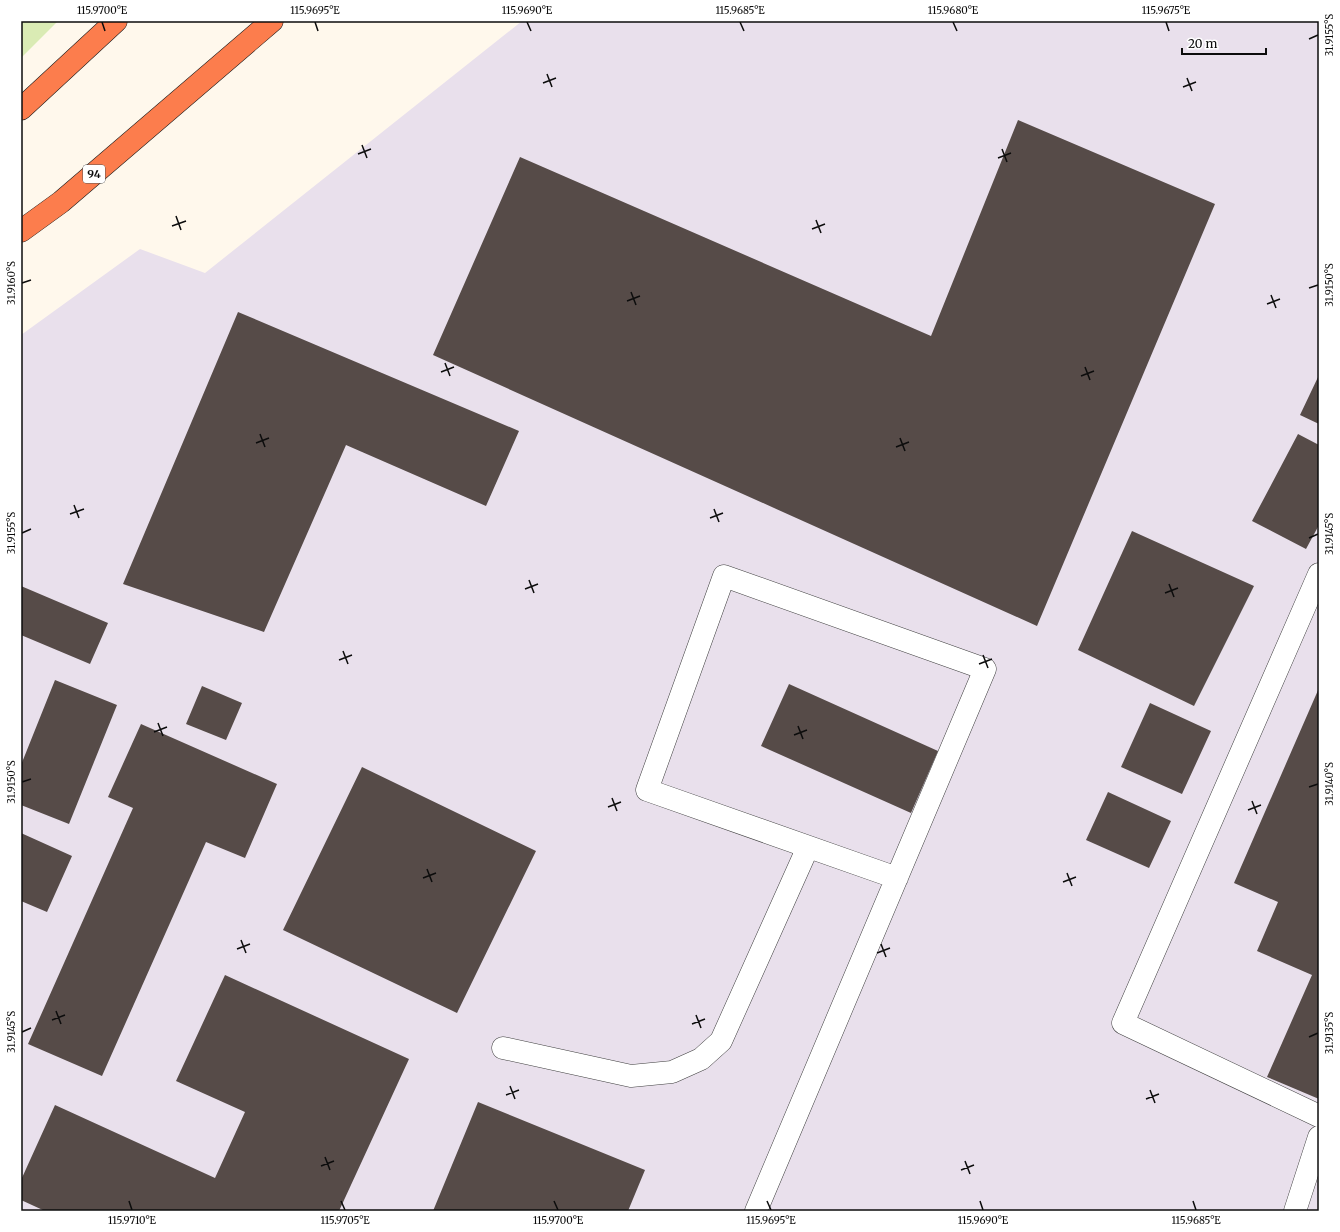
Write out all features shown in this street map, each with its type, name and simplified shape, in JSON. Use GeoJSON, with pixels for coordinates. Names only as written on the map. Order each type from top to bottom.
{"type":"FeatureCollection","features":[{"type":"Feature","properties":{"kind":"highway"},"geometry":{"type":"LineString","coordinates":[[21,109],[116,21]]}},
{"type":"Feature","properties":{"kind":"highway","name":"94"},"geometry":{"type":"LineString","coordinates":[[21,231],[61,202],[272,21]]}},
{"type":"Feature","properties":{"kind":"lane"},"geometry":{"type":"LineString","coordinates":[[1319,574],[1123,1023],[1319,1116]]}},
{"type":"Feature","properties":{"kind":"lane"},"geometry":{"type":"LineString","coordinates":[[756,1211],[986,669],[724,576],[647,790],[897,878]]}},
{"type":"Feature","properties":{"kind":"lane"},"geometry":{"type":"LineString","coordinates":[[503,1048],[631,1076],[672,1072],[702,1059],[721,1041],[808,847]]}},
{"type":"Feature","properties":{"kind":"lane"},"geometry":{"type":"LineString","coordinates":[[1294,1211],[1319,1137]]}},
{"type":"Feature","properties":{"kind":"shaded area"},"geometry":{"type":"Polygon","coordinates":[[[522,21],[1319,21],[1319,1211],[21,1211],[21,335],[140,249],[205,273],[522,21]]]}},
{"type":"Feature","properties":{"kind":"green space"},"geometry":{"type":"Polygon","coordinates":[[[21,21],[58,21],[21,58],[21,21]]]}},
{"type":"Feature","properties":{"kind":"building"},"geometry":{"type":"Polygon","coordinates":[[[1018,120],[1215,204],[1037,626],[433,355],[520,157],[931,336],[1018,120]]]}},
{"type":"Feature","properties":{"kind":"building"},"geometry":{"type":"Polygon","coordinates":[[[238,312],[519,431],[486,506],[346,445],[264,632],[123,584],[238,312]]]}},
{"type":"Feature","properties":{"kind":"building"},"geometry":{"type":"Polygon","coordinates":[[[1319,375],[1319,424],[1300,415],[1319,375]]]}},
{"type":"Feature","properties":{"kind":"building"},"geometry":{"type":"Polygon","coordinates":[[[1298,434],[1319,445],[1319,525],[1306,549],[1252,521],[1298,434]]]}},
{"type":"Feature","properties":{"kind":"building"},"geometry":{"type":"Polygon","coordinates":[[[1132,531],[1254,586],[1194,706],[1078,650],[1132,531]]]}},
{"type":"Feature","properties":{"kind":"building"},"geometry":{"type":"Polygon","coordinates":[[[21,586],[108,623],[90,664],[21,635],[21,586]]]}},
{"type":"Feature","properties":{"kind":"building"},"geometry":{"type":"Polygon","coordinates":[[[55,680],[117,705],[69,824],[21,805],[21,765],[55,680]]]}},
{"type":"Feature","properties":{"kind":"building"},"geometry":{"type":"Polygon","coordinates":[[[789,684],[938,751],[911,813],[761,746],[789,684]]]}},
{"type":"Feature","properties":{"kind":"building"},"geometry":{"type":"Polygon","coordinates":[[[202,686],[242,703],[226,740],[186,724],[202,686]]]}},
{"type":"Feature","properties":{"kind":"building"},"geometry":{"type":"Polygon","coordinates":[[[1319,688],[1319,1099],[1267,1077],[1312,975],[1257,951],[1278,902],[1234,883],[1319,688]]]}},
{"type":"Feature","properties":{"kind":"building"},"geometry":{"type":"Polygon","coordinates":[[[1150,703],[1211,731],[1182,794],[1121,767],[1150,703]]]}},
{"type":"Feature","properties":{"kind":"building"},"geometry":{"type":"Polygon","coordinates":[[[141,724],[277,784],[245,858],[206,842],[102,1076],[28,1044],[133,808],[108,797],[141,724]]]}},
{"type":"Feature","properties":{"kind":"building"},"geometry":{"type":"Polygon","coordinates":[[[362,767],[536,851],[457,1013],[283,930],[362,767]]]}},
{"type":"Feature","properties":{"kind":"building"},"geometry":{"type":"Polygon","coordinates":[[[1108,792],[1171,821],[1149,868],[1086,840],[1108,792]]]}},
{"type":"Feature","properties":{"kind":"building"},"geometry":{"type":"Polygon","coordinates":[[[21,833],[72,856],[47,912],[21,901],[21,833]]]}},
{"type":"Feature","properties":{"kind":"building"},"geometry":{"type":"Polygon","coordinates":[[[225,975],[409,1059],[339,1211],[45,1211],[21,1200],[21,1180],[55,1105],[215,1178],[245,1112],[176,1081],[225,975]]]}},
{"type":"Feature","properties":{"kind":"building"},"geometry":{"type":"Polygon","coordinates":[[[478,1102],[645,1170],[628,1211],[433,1211],[478,1102]]]}}]}
